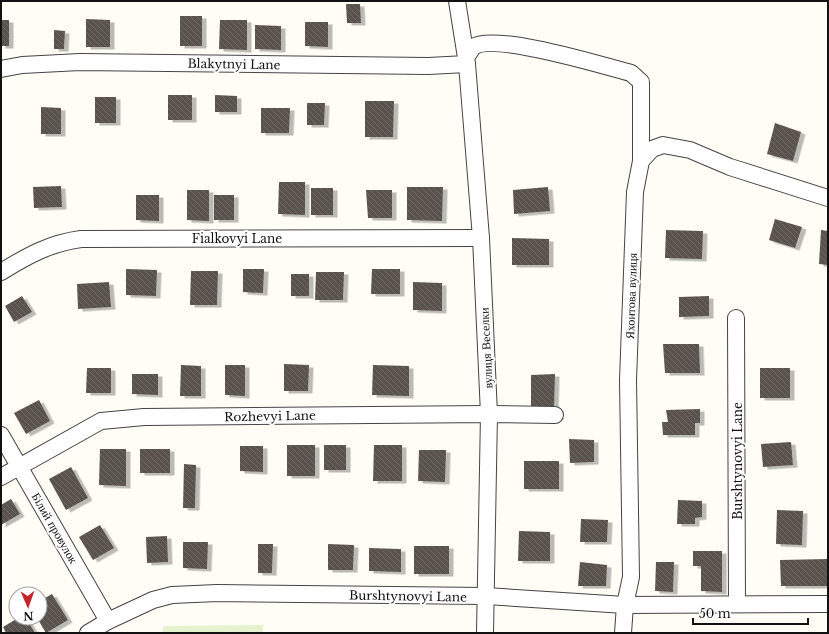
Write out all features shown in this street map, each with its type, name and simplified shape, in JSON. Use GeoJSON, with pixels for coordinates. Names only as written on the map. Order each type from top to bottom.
{"type":"FeatureCollection","features":[{"type":"Feature","properties":{"kind":"street","name":"вулиця Веселки"},"geometry":{"type":"LineString","coordinates":[[457,1],[467,61],[481,238],[489,414],[485,633]]}},
{"type":"Feature","properties":{"kind":"street","name":"Яхонтова вулиця"},"geometry":{"type":"LineString","coordinates":[[467,61],[474,47],[487,44],[516,44],[631,73],[641,82],[641,161],[635,192],[628,380],[631,577],[625,605],[623,633]]}},
{"type":"Feature","properties":{"kind":"street","name":"Blakytnyi Lane"},"geometry":{"type":"LineString","coordinates":[[1,69],[22,65],[80,62],[428,66],[467,61]]}},
{"type":"Feature","properties":{"kind":"street"},"geometry":{"type":"LineString","coordinates":[[641,114],[655,136],[663,145]]}},
{"type":"Feature","properties":{"kind":"street"},"geometry":{"type":"LineString","coordinates":[[641,161],[652,149],[663,145],[690,150],[730,166],[828,198]]}},
{"type":"Feature","properties":{"kind":"street","name":"Fialkovyi Lane"},"geometry":{"type":"LineString","coordinates":[[1,272],[47,246],[62,241],[81,238],[481,238]]}},
{"type":"Feature","properties":{"kind":"street","name":"Burshtynovyi Lane"},"geometry":{"type":"LineString","coordinates":[[736,318],[737,604]]}},
{"type":"Feature","properties":{"kind":"street","name":"Rozhevyi Lane"},"geometry":{"type":"LineString","coordinates":[[1,477],[101,421],[144,417],[489,414],[555,415]]}},
{"type":"Feature","properties":{"kind":"street","name":"Білий провулок"},"geometry":{"type":"LineString","coordinates":[[1,436],[20,466],[108,621]]}},
{"type":"Feature","properties":{"kind":"street","name":"Burshtynovyi Lane"},"geometry":{"type":"LineString","coordinates":[[88,633],[108,621],[153,600],[172,595],[486,596],[625,605],[828,604]]}},
{"type":"Feature","properties":{"kind":"green space"},"geometry":{"type":"Polygon","coordinates":[[[263,625],[263,633],[163,633],[163,626],[263,625]]]}},
{"type":"Feature","properties":{"kind":"building"},"geometry":{"type":"Polygon","coordinates":[[[346,4],[360,4],[361,23],[347,23],[346,4]]]}},
{"type":"Feature","properties":{"kind":"building"},"geometry":{"type":"Polygon","coordinates":[[[180,16],[202,16],[202,46],[180,46],[180,16]]]}},
{"type":"Feature","properties":{"kind":"building"},"geometry":{"type":"Polygon","coordinates":[[[86,19],[110,20],[110,47],[86,47],[86,19]]]}},
{"type":"Feature","properties":{"kind":"building"},"geometry":{"type":"Polygon","coordinates":[[[1,20],[9,20],[9,46],[1,46],[1,20]]]}},
{"type":"Feature","properties":{"kind":"building"},"geometry":{"type":"Polygon","coordinates":[[[220,20],[247,20],[247,50],[219,49],[220,20]]]}},
{"type":"Feature","properties":{"kind":"building"},"geometry":{"type":"Polygon","coordinates":[[[305,22],[328,22],[328,47],[305,46],[305,22]]]}},
{"type":"Feature","properties":{"kind":"building"},"geometry":{"type":"Polygon","coordinates":[[[255,25],[281,26],[281,50],[255,49],[255,25]]]}},
{"type":"Feature","properties":{"kind":"building"},"geometry":{"type":"Polygon","coordinates":[[[54,30],[65,31],[64,49],[54,49],[54,30]]]}},
{"type":"Feature","properties":{"kind":"building"},"geometry":{"type":"Polygon","coordinates":[[[168,95],[192,95],[192,120],[168,120],[168,95]]]}},
{"type":"Feature","properties":{"kind":"building"},"geometry":{"type":"Polygon","coordinates":[[[215,95],[237,96],[237,112],[215,112],[215,95]]]}},
{"type":"Feature","properties":{"kind":"building"},"geometry":{"type":"Polygon","coordinates":[[[95,97],[116,97],[116,123],[95,123],[95,97]]]}},
{"type":"Feature","properties":{"kind":"building"},"geometry":{"type":"Polygon","coordinates":[[[365,101],[394,101],[393,137],[365,137],[365,101]]]}},
{"type":"Feature","properties":{"kind":"building"},"geometry":{"type":"Polygon","coordinates":[[[307,103],[325,103],[324,125],[307,125],[307,103]]]}},
{"type":"Feature","properties":{"kind":"building"},"geometry":{"type":"Polygon","coordinates":[[[41,107],[61,108],[61,134],[41,134],[41,107]]]}},
{"type":"Feature","properties":{"kind":"building"},"geometry":{"type":"Polygon","coordinates":[[[261,108],[290,108],[289,133],[261,133],[261,108]]]}},
{"type":"Feature","properties":{"kind":"building"},"geometry":{"type":"Polygon","coordinates":[[[775,123],[801,132],[793,161],[767,154],[775,123]]]}},
{"type":"Feature","properties":{"kind":"building"},"geometry":{"type":"Polygon","coordinates":[[[279,182],[305,182],[305,215],[278,214],[279,182]]]}},
{"type":"Feature","properties":{"kind":"building"},"geometry":{"type":"Polygon","coordinates":[[[61,186],[62,207],[34,208],[33,187],[61,186]]]}},
{"type":"Feature","properties":{"kind":"building"},"geometry":{"type":"Polygon","coordinates":[[[407,187],[443,187],[442,221],[407,220],[407,187]]]}},
{"type":"Feature","properties":{"kind":"building"},"geometry":{"type":"Polygon","coordinates":[[[548,187],[550,211],[514,214],[513,190],[548,187]]]}},
{"type":"Feature","properties":{"kind":"building"},"geometry":{"type":"Polygon","coordinates":[[[311,188],[333,188],[333,215],[311,215],[311,188]]]}},
{"type":"Feature","properties":{"kind":"building"},"geometry":{"type":"Polygon","coordinates":[[[187,190],[209,190],[209,221],[187,220],[187,190]]]}},
{"type":"Feature","properties":{"kind":"building"},"geometry":{"type":"Polygon","coordinates":[[[366,190],[392,190],[392,218],[368,218],[366,190]]]}},
{"type":"Feature","properties":{"kind":"building"},"geometry":{"type":"Polygon","coordinates":[[[136,195],[159,195],[159,221],[136,220],[136,195]]]}},
{"type":"Feature","properties":{"kind":"building"},"geometry":{"type":"Polygon","coordinates":[[[214,195],[234,195],[234,220],[214,220],[214,195]]]}},
{"type":"Feature","properties":{"kind":"building"},"geometry":{"type":"Polygon","coordinates":[[[775,219],[802,227],[795,248],[769,240],[775,219]]]}},
{"type":"Feature","properties":{"kind":"building"},"geometry":{"type":"Polygon","coordinates":[[[666,230],[703,231],[702,259],[665,258],[666,230]]]}},
{"type":"Feature","properties":{"kind":"building"},"geometry":{"type":"Polygon","coordinates":[[[821,230],[828,231],[828,265],[819,264],[821,230]]]}},
{"type":"Feature","properties":{"kind":"building"},"geometry":{"type":"Polygon","coordinates":[[[512,238],[549,239],[549,265],[512,265],[512,238]]]}},
{"type":"Feature","properties":{"kind":"building"},"geometry":{"type":"Polygon","coordinates":[[[126,269],[157,270],[156,296],[126,295],[126,269]]]}},
{"type":"Feature","properties":{"kind":"building"},"geometry":{"type":"Polygon","coordinates":[[[243,269],[264,269],[263,293],[243,292],[243,269]]]}},
{"type":"Feature","properties":{"kind":"building"},"geometry":{"type":"Polygon","coordinates":[[[372,269],[400,269],[400,294],[371,294],[372,269]]]}},
{"type":"Feature","properties":{"kind":"building"},"geometry":{"type":"Polygon","coordinates":[[[191,271],[218,271],[217,305],[190,305],[191,271]]]}},
{"type":"Feature","properties":{"kind":"building"},"geometry":{"type":"Polygon","coordinates":[[[316,272],[344,272],[343,300],[315,300],[316,272]]]}},
{"type":"Feature","properties":{"kind":"building"},"geometry":{"type":"Polygon","coordinates":[[[291,274],[309,274],[309,296],[291,296],[291,274]]]}},
{"type":"Feature","properties":{"kind":"building"},"geometry":{"type":"Polygon","coordinates":[[[109,282],[111,307],[78,309],[77,284],[109,282]]]}},
{"type":"Feature","properties":{"kind":"building"},"geometry":{"type":"Polygon","coordinates":[[[413,282],[442,283],[442,311],[413,310],[413,282]]]}},
{"type":"Feature","properties":{"kind":"building"},"geometry":{"type":"Polygon","coordinates":[[[22,296],[32,312],[14,322],[5,306],[22,296]]]}},
{"type":"Feature","properties":{"kind":"building"},"geometry":{"type":"Polygon","coordinates":[[[709,296],[709,316],[679,317],[679,297],[709,296]]]}},
{"type":"Feature","properties":{"kind":"building"},"geometry":{"type":"Polygon","coordinates":[[[663,344],[699,344],[700,373],[665,373],[663,344]]]}},
{"type":"Feature","properties":{"kind":"building"},"geometry":{"type":"Polygon","coordinates":[[[284,364],[309,365],[308,391],[284,391],[284,364]]]}},
{"type":"Feature","properties":{"kind":"building"},"geometry":{"type":"Polygon","coordinates":[[[181,365],[201,366],[201,396],[180,396],[181,365]]]}},
{"type":"Feature","properties":{"kind":"building"},"geometry":{"type":"Polygon","coordinates":[[[225,365],[245,365],[245,396],[225,395],[225,365]]]}},
{"type":"Feature","properties":{"kind":"building"},"geometry":{"type":"Polygon","coordinates":[[[373,365],[409,366],[409,396],[372,395],[373,365]]]}},
{"type":"Feature","properties":{"kind":"building"},"geometry":{"type":"Polygon","coordinates":[[[87,368],[111,368],[111,393],[86,393],[87,368]]]}},
{"type":"Feature","properties":{"kind":"building"},"geometry":{"type":"Polygon","coordinates":[[[760,368],[790,368],[790,398],[760,398],[760,368]]]}},
{"type":"Feature","properties":{"kind":"building"},"geometry":{"type":"Polygon","coordinates":[[[132,374],[158,374],[158,395],[132,394],[132,374]]]}},
{"type":"Feature","properties":{"kind":"building"},"geometry":{"type":"Polygon","coordinates":[[[555,374],[554,409],[531,409],[531,375],[555,374]]]}},
{"type":"Feature","properties":{"kind":"building"},"geometry":{"type":"Polygon","coordinates":[[[39,400],[50,421],[26,434],[14,413],[39,400]]]}},
{"type":"Feature","properties":{"kind":"building"},"geometry":{"type":"Polygon","coordinates":[[[700,409],[700,423],[695,423],[695,435],[663,435],[662,422],[668,422],[666,410],[700,409]]]}},
{"type":"Feature","properties":{"kind":"building"},"geometry":{"type":"Polygon","coordinates":[[[569,439],[594,440],[594,462],[570,463],[569,439]]]}},
{"type":"Feature","properties":{"kind":"building"},"geometry":{"type":"Polygon","coordinates":[[[791,442],[793,465],[763,467],[761,444],[791,442]]]}},
{"type":"Feature","properties":{"kind":"building"},"geometry":{"type":"Polygon","coordinates":[[[287,445],[315,445],[315,476],[287,476],[287,445]]]}},
{"type":"Feature","properties":{"kind":"building"},"geometry":{"type":"Polygon","coordinates":[[[324,445],[346,445],[346,470],[324,470],[324,445]]]}},
{"type":"Feature","properties":{"kind":"building"},"geometry":{"type":"Polygon","coordinates":[[[374,445],[402,445],[402,481],[373,481],[374,445]]]}},
{"type":"Feature","properties":{"kind":"building"},"geometry":{"type":"Polygon","coordinates":[[[240,446],[263,446],[263,472],[240,471],[240,446]]]}},
{"type":"Feature","properties":{"kind":"building"},"geometry":{"type":"Polygon","coordinates":[[[100,449],[126,449],[126,486],[99,485],[100,449]]]}},
{"type":"Feature","properties":{"kind":"building"},"geometry":{"type":"Polygon","coordinates":[[[140,449],[170,449],[170,473],[140,473],[140,449]]]}},
{"type":"Feature","properties":{"kind":"building"},"geometry":{"type":"Polygon","coordinates":[[[419,450],[446,450],[445,482],[418,481],[419,450]]]}},
{"type":"Feature","properties":{"kind":"building"},"geometry":{"type":"Polygon","coordinates":[[[524,461],[559,461],[559,489],[524,489],[524,461]]]}},
{"type":"Feature","properties":{"kind":"building"},"geometry":{"type":"Polygon","coordinates":[[[184,464],[196,465],[195,508],[183,508],[184,464]]]}},
{"type":"Feature","properties":{"kind":"building"},"geometry":{"type":"Polygon","coordinates":[[[71,467],[88,498],[66,510],[49,479],[71,467]]]}},
{"type":"Feature","properties":{"kind":"building"},"geometry":{"type":"Polygon","coordinates":[[[11,499],[20,514],[1,525],[1,505],[11,499]]]}},
{"type":"Feature","properties":{"kind":"building"},"geometry":{"type":"Polygon","coordinates":[[[678,500],[702,501],[702,517],[695,518],[695,524],[677,524],[678,500]]]}},
{"type":"Feature","properties":{"kind":"building"},"geometry":{"type":"Polygon","coordinates":[[[777,510],[803,511],[802,545],[776,544],[777,510]]]}},
{"type":"Feature","properties":{"kind":"building"},"geometry":{"type":"Polygon","coordinates":[[[581,519],[608,520],[607,542],[580,542],[581,519]]]}},
{"type":"Feature","properties":{"kind":"building"},"geometry":{"type":"Polygon","coordinates":[[[100,525],[114,548],[93,560],[79,537],[100,525]]]}},
{"type":"Feature","properties":{"kind":"building"},"geometry":{"type":"Polygon","coordinates":[[[519,531],[550,532],[550,561],[518,561],[519,531]]]}},
{"type":"Feature","properties":{"kind":"building"},"geometry":{"type":"Polygon","coordinates":[[[167,536],[168,562],[147,563],[146,537],[167,536]]]}},
{"type":"Feature","properties":{"kind":"building"},"geometry":{"type":"Polygon","coordinates":[[[183,542],[208,542],[207,569],[183,568],[183,542]]]}},
{"type":"Feature","properties":{"kind":"building"},"geometry":{"type":"Polygon","coordinates":[[[258,544],[273,544],[272,573],[258,573],[258,544]]]}},
{"type":"Feature","properties":{"kind":"building"},"geometry":{"type":"Polygon","coordinates":[[[328,544],[354,545],[353,570],[328,570],[328,544]]]}},
{"type":"Feature","properties":{"kind":"building"},"geometry":{"type":"Polygon","coordinates":[[[414,546],[449,546],[449,574],[414,574],[414,546]]]}},
{"type":"Feature","properties":{"kind":"building"},"geometry":{"type":"Polygon","coordinates":[[[369,548],[401,549],[401,572],[369,571],[369,548]]]}},
{"type":"Feature","properties":{"kind":"building"},"geometry":{"type":"Polygon","coordinates":[[[693,551],[722,551],[722,592],[701,591],[701,566],[693,566],[693,551]]]}},
{"type":"Feature","properties":{"kind":"building"},"geometry":{"type":"Polygon","coordinates":[[[828,559],[828,586],[781,586],[780,560],[828,559]]]}},
{"type":"Feature","properties":{"kind":"building"},"geometry":{"type":"Polygon","coordinates":[[[580,562],[607,565],[606,586],[578,586],[580,562]]]}},
{"type":"Feature","properties":{"kind":"building"},"geometry":{"type":"Polygon","coordinates":[[[656,562],[674,562],[673,592],[655,591],[656,562]]]}},
{"type":"Feature","properties":{"kind":"building"},"geometry":{"type":"Polygon","coordinates":[[[52,594],[68,620],[46,633],[42,626],[48,626],[48,596],[52,594]]]}},
{"type":"Feature","properties":{"kind":"building"},"geometry":{"type":"Polygon","coordinates":[[[8,624],[8,626],[31,626],[35,633],[6,633],[3,627],[8,624]]]}}]}
